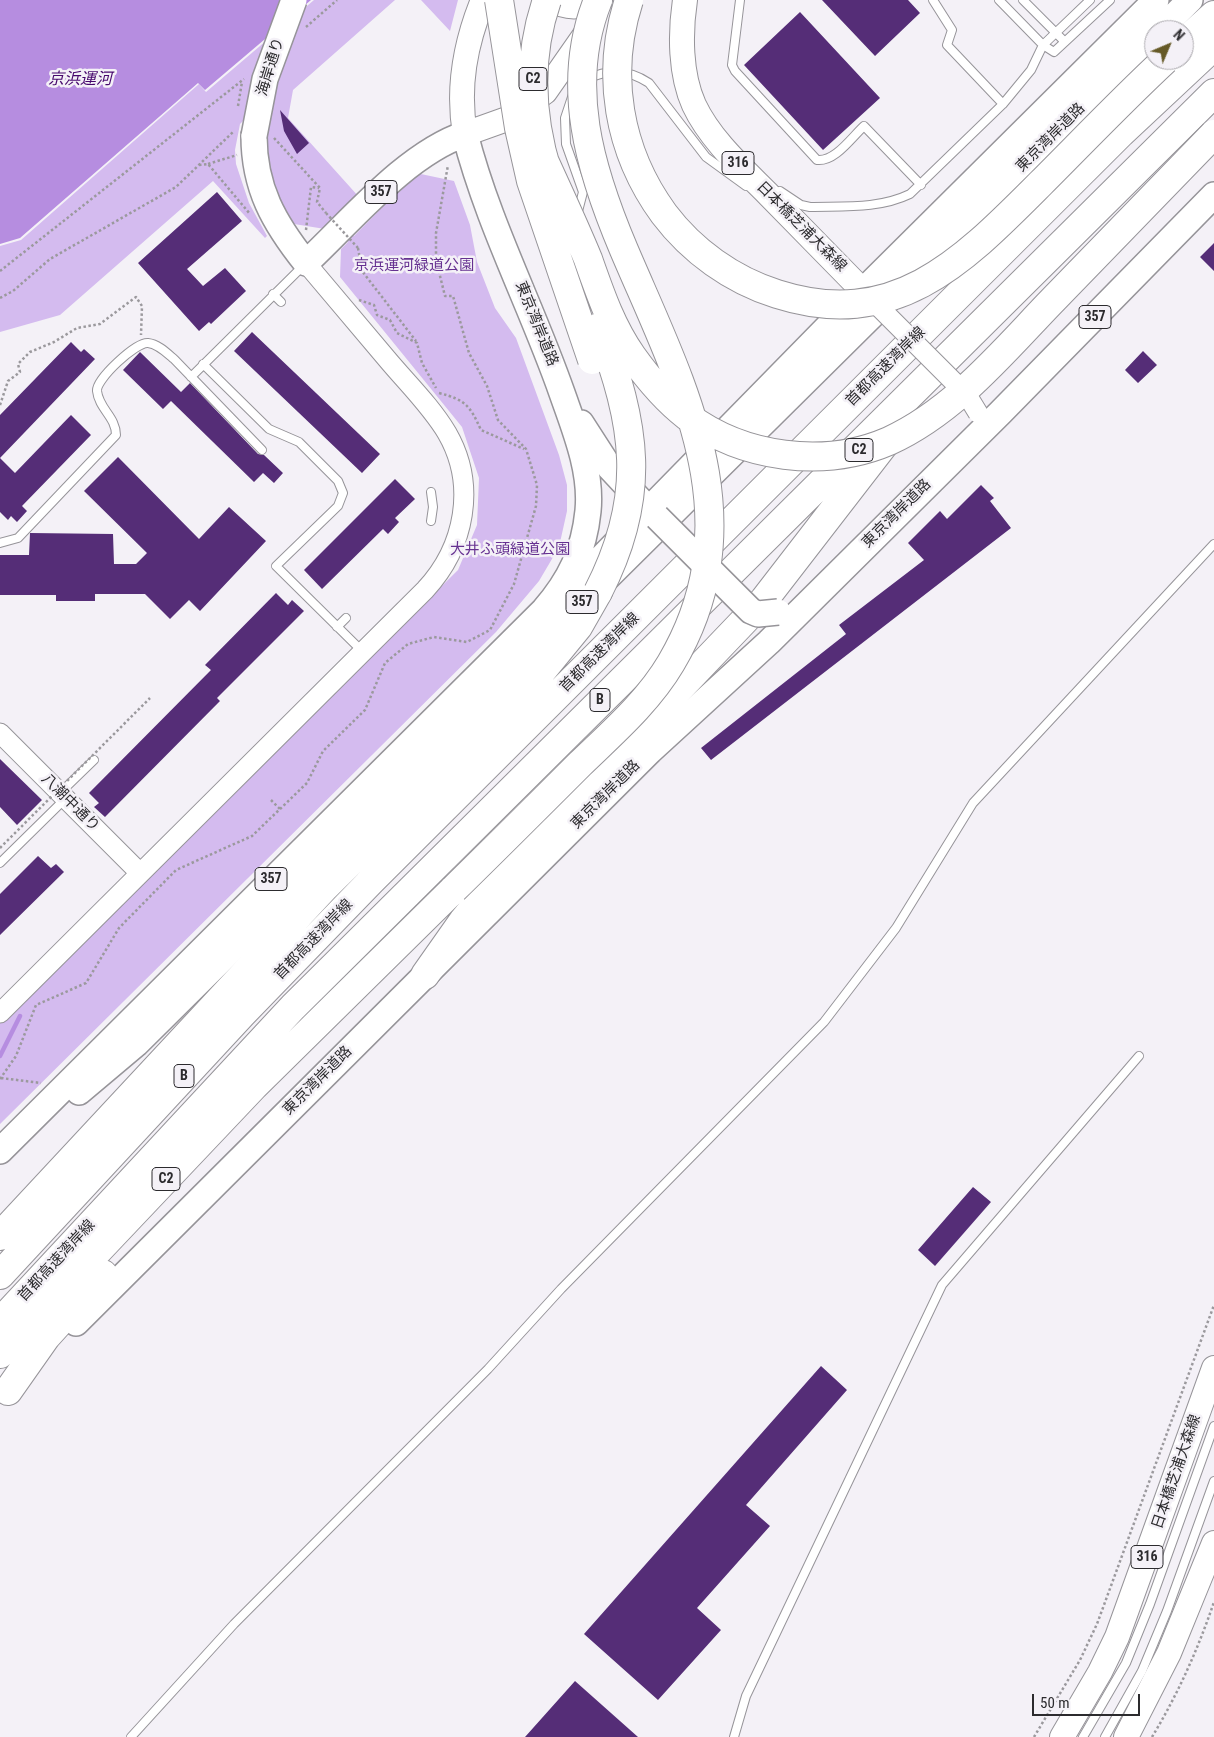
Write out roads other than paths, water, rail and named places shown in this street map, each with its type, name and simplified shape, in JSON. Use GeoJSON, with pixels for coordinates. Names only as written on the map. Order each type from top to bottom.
{"type":"FeatureCollection","features":[{"type":"Feature","properties":{"kind":"highway","name":"海岸通り"},"geometry":{"type":"LineString","coordinates":[[294,0],[265,79],[254,158],[263,193],[272,214],[306,263]]}},
{"type":"Feature","properties":{"kind":"highway"},"geometry":{"type":"LineString","coordinates":[[0,1236],[318,894],[550,663],[578,627],[598,592],[606,568],[618,513],[619,453],[603,390],[531,181],[519,128],[499,0]]}},
{"type":"Feature","properties":{"kind":"highway","name":"C2"},"geometry":{"type":"LineString","coordinates":[[547,0],[537,38],[533,85],[535,117],[543,158],[589,299],[621,388],[630,431],[632,475],[626,517],[614,559],[598,592]]}},
{"type":"Feature","properties":{"kind":"highway","name":"C2"},"geometry":{"type":"LineString","coordinates":[[0,1354],[234,1107],[619,726],[655,685],[670,664],[694,616],[707,569],[711,518],[706,473],[699,438],[683,390],[603,198],[586,140],[582,87],[583,62],[588,35],[599,0]]}},
{"type":"Feature","properties":{"kind":"highway"},"geometry":{"type":"LineString","coordinates":[[629,0],[618,43],[619,111],[632,156],[652,198],[685,237],[724,270],[767,291],[812,303],[836,305],[879,300],[919,284],[958,262],[991,232],[1155,70]]}},
{"type":"Feature","properties":{"kind":"highway","name":"357"},"geometry":{"type":"LineString","coordinates":[[544,610],[565,595],[653,513],[870,297],[1156,0]]}},
{"type":"Feature","properties":{"kind":"highway"},"geometry":{"type":"LineString","coordinates":[[1170,20],[1190,0]]}},
{"type":"Feature","properties":{"kind":"highway"},"geometry":{"type":"LineString","coordinates":[[1194,33],[1214,16]]}},
{"type":"Feature","properties":{"kind":"highway","name":"東京湾岸道路"},"geometry":{"type":"LineString","coordinates":[[0,1157],[136,1044],[1144,46]]}},
{"type":"Feature","properties":{"kind":"highway","name":"首都高速湾岸線"},"geometry":{"type":"LineString","coordinates":[[0,1275],[230,1028],[371,881],[1121,133],[1214,46]]}},
{"type":"Feature","properties":{"kind":"highway","name":"首都高速湾岸線"},"geometry":{"type":"LineString","coordinates":[[0,1322],[292,1007],[1214,93]]}},
{"type":"Feature","properties":{"kind":"highway","name":"357"},"geometry":{"type":"LineString","coordinates":[[306,263],[410,164],[441,143],[465,134]]}},
{"type":"Feature","properties":{"kind":"highway","name":"東京湾岸道路"},"geometry":{"type":"LineString","coordinates":[[0,1150],[544,610],[571,574],[579,554],[588,510],[587,483],[578,436],[475,171],[465,134]]}},
{"type":"Feature","properties":{"kind":"highway","name":"C2"},"geometry":{"type":"LineString","coordinates":[[543,158],[574,226],[599,292],[619,336],[643,370],[686,415],[723,438],[764,452],[803,456],[843,454],[888,441],[927,419],[960,392],[1005,350],[1214,134]]}},
{"type":"Feature","properties":{"kind":"highway","name":"東京湾岸道路"},"geometry":{"type":"LineString","coordinates":[[4,1395],[650,751],[768,642],[974,438],[1214,195]]}},
{"type":"Feature","properties":{"kind":"highway"},"geometry":{"type":"LineString","coordinates":[[426,974],[463,920],[503,873],[764,600],[834,512],[865,467],[1006,298]]}},
{"type":"Feature","properties":{"kind":"highway"},"geometry":{"type":"LineString","coordinates":[[552,365],[578,419],[610,468],[752,611],[758,614],[778,612],[787,608],[876,521],[931,480]]}},
{"type":"Feature","properties":{"kind":"highway"},"geometry":{"type":"LineString","coordinates":[[4,1395],[46,1337],[245,1116],[313,1027]]}},
{"type":"Feature","properties":{"kind":"main road"},"geometry":{"type":"LineString","coordinates":[[483,0],[474,22],[464,63],[461,110],[465,134],[507,118],[545,92],[611,0]]}},
{"type":"Feature","properties":{"kind":"main road"},"geometry":{"type":"LineString","coordinates":[[553,0],[570,7],[584,6],[599,0]]}},
{"type":"Feature","properties":{"kind":"main road","name":"日本橋芝浦大森線"},"geometry":{"type":"LineString","coordinates":[[685,0],[683,17],[684,60],[694,105],[713,134],[745,171],[870,297]]}},
{"type":"Feature","properties":{"kind":"main road","name":"日本橋芝浦大森線"},"geometry":{"type":"LineString","coordinates":[[1062,1737],[1100,1672],[1117,1637],[1214,1368]]}},
{"type":"Feature","properties":{"kind":"main road"},"geometry":{"type":"LineString","coordinates":[[1126,1737],[1169,1653],[1214,1543]]}},
{"type":"Feature","properties":{"kind":"street"},"geometry":{"type":"LineString","coordinates":[[0,1013],[433,582],[450,556],[463,516],[462,474],[453,446],[438,419],[306,263]]}},
{"type":"Feature","properties":{"kind":"street"},"geometry":{"type":"LineString","coordinates":[[870,297],[967,395],[978,412],[978,428],[974,438]]}},
{"type":"Feature","properties":{"kind":"street","name":"八潮中通り"},"geometry":{"type":"LineString","coordinates":[[0,733],[140,873]]}},
{"type":"Feature","properties":{"kind":"lane"},"geometry":{"type":"LineString","coordinates":[[740,0],[732,65],[735,71],[817,160],[831,158],[864,126],[921,185]]}},
{"type":"Feature","properties":{"kind":"lane"},"geometry":{"type":"LineString","coordinates":[[933,0],[952,30],[947,45],[1002,104]]}},
{"type":"Feature","properties":{"kind":"lane"},"geometry":{"type":"LineString","coordinates":[[999,0],[1043,45],[1054,52],[1110,0]]}},
{"type":"Feature","properties":{"kind":"lane"},"geometry":{"type":"LineString","coordinates":[[1023,0],[1065,42]]}},
{"type":"Feature","properties":{"kind":"lane"},"geometry":{"type":"LineString","coordinates":[[745,171],[765,180],[801,205],[810,207],[876,205],[895,201],[910,194],[1002,104],[1030,70],[1043,45],[1090,0]]}},
{"type":"Feature","properties":{"kind":"lane"},"geometry":{"type":"LineString","coordinates":[[574,226],[582,192],[566,144],[565,118],[570,99],[576,90],[599,73],[610,71],[637,75],[649,82],[693,142],[710,161],[786,213]]}},
{"type":"Feature","properties":{"kind":"lane"},"geometry":{"type":"LineString","coordinates":[[190,376],[306,263]]}},
{"type":"Feature","properties":{"kind":"lane"},"geometry":{"type":"LineString","coordinates":[[273,294],[281,302]]}},
{"type":"Feature","properties":{"kind":"lane"},"geometry":{"type":"LineString","coordinates":[[0,543],[18,538],[116,435],[116,427],[103,409],[97,390],[100,380],[137,345],[148,343],[159,347],[262,450]]}},
{"type":"Feature","properties":{"kind":"lane"},"geometry":{"type":"LineString","coordinates":[[203,364],[269,430],[297,441],[338,481],[343,493],[338,506],[276,566],[363,652]]}},
{"type":"Feature","properties":{"kind":"lane"},"geometry":{"type":"LineString","coordinates":[[431,492],[433,507],[431,521]]}},
{"type":"Feature","properties":{"kind":"lane"},"geometry":{"type":"LineString","coordinates":[[131,1737],[234,1624],[488,1369],[561,1289],[824,1022],[896,928],[972,803],[1214,544]]}},
{"type":"Feature","properties":{"kind":"lane"},"geometry":{"type":"LineString","coordinates":[[337,627],[346,618]]}},
{"type":"Feature","properties":{"kind":"lane"},"geometry":{"type":"LineString","coordinates":[[0,863],[94,760]]}},
{"type":"Feature","properties":{"kind":"lane"},"geometry":{"type":"LineString","coordinates":[[734,1737],[746,1696],[942,1285],[1139,1056]]}},
{"type":"Feature","properties":{"kind":"lane"},"geometry":{"type":"LineString","coordinates":[[1084,1737],[1126,1663],[1150,1604],[1214,1426]]}},
{"type":"Feature","properties":{"kind":"lane"},"geometry":{"type":"LineString","coordinates":[[1105,1737],[1142,1671],[1167,1611],[1214,1481]]}},
{"type":"Feature","properties":{"kind":"water","name":"京浜運河"},"geometry":{"type":"Polygon","coordinates":[[[0,0],[311,0],[205,90],[198,83],[20,238],[0,244],[0,0]]]}},
{"type":"Feature","properties":{"kind":"waterway"},"geometry":{"type":"LineString","coordinates":[[0,1056],[20,1016]]}},
{"type":"Feature","properties":{"kind":"park label","name":"京浜運河緑道公園"},"geometry":{"type":"Point","coordinates":[414,266]}},
{"type":"Feature","properties":{"kind":"park label","name":"大井ふ頭緑道公園"},"geometry":{"type":"Point","coordinates":[510,550]}}]}
